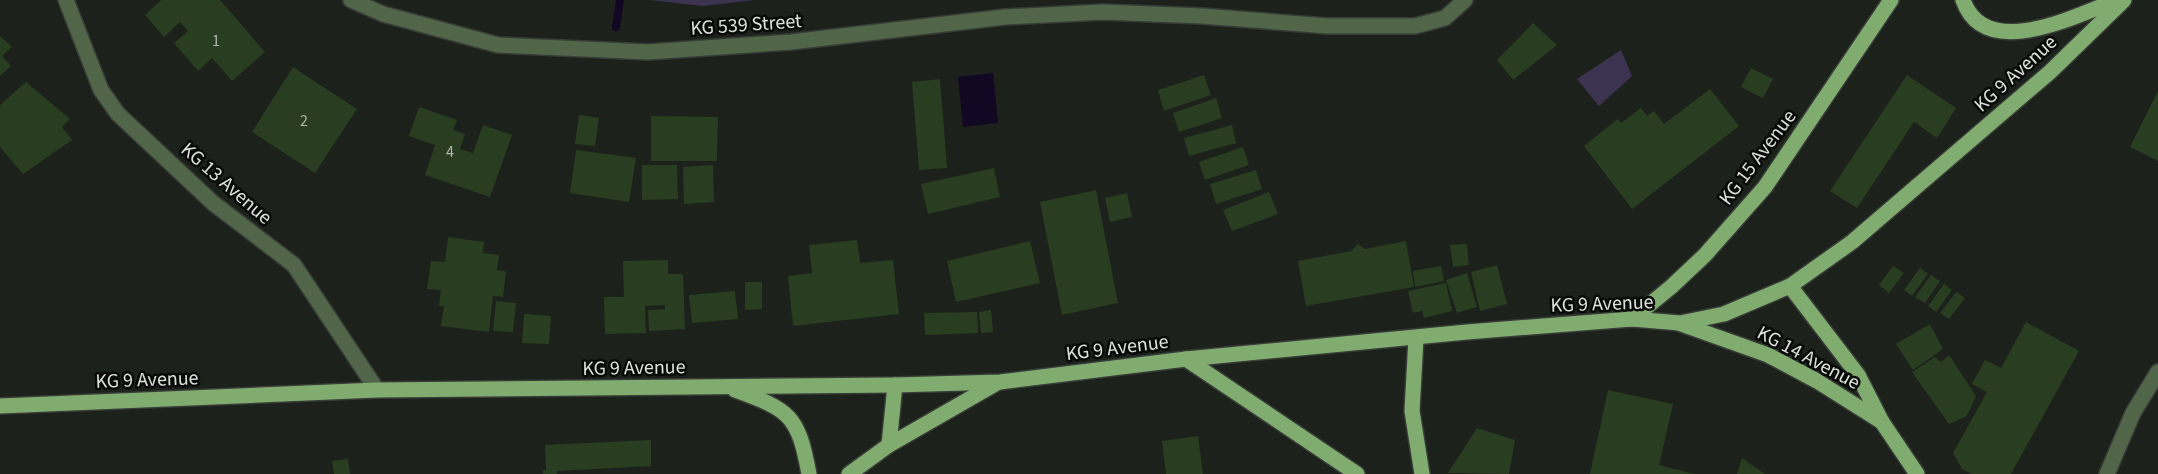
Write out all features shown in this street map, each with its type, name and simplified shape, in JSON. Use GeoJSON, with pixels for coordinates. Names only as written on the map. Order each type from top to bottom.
{"type":"FeatureCollection","features":[{"type":"Feature","properties":{"kind":"main road","name":"KG 15 Avenue"},"geometry":{"type":"LineString","coordinates":[[1632,319],[1705,255],[1765,187],[1891,0]]}},
{"type":"Feature","properties":{"kind":"main road"},"geometry":{"type":"LineString","coordinates":[[1963,0],[1965,7],[1982,24],[2007,32],[2039,30],[2116,0]]}},
{"type":"Feature","properties":{"kind":"main road","name":"KG 9 Avenue"},"geometry":{"type":"LineString","coordinates":[[0,406],[376,390],[1000,382],[1186,359],[1632,319],[1680,323],[1724,314],[1790,286],[1852,242],[2050,72],[2124,0]]}},
{"type":"Feature","properties":{"kind":"main road","name":"KG 14 Avenue"},"geometry":{"type":"LineString","coordinates":[[1790,286],[1858,375],[1882,423],[1917,474]]}},
{"type":"Feature","properties":{"kind":"main road","name":"KG 14 Avenue"},"geometry":{"type":"LineString","coordinates":[[1680,323],[1768,355],[1817,381],[1882,423]]}},
{"type":"Feature","properties":{"kind":"main road"},"geometry":{"type":"LineString","coordinates":[[1416,338],[1412,411],[1422,474]]}},
{"type":"Feature","properties":{"kind":"main road"},"geometry":{"type":"LineString","coordinates":[[1186,359],[1357,474]]}},
{"type":"Feature","properties":{"kind":"main road"},"geometry":{"type":"LineString","coordinates":[[849,474],[889,445],[1000,382]]}},
{"type":"Feature","properties":{"kind":"main road"},"geometry":{"type":"LineString","coordinates":[[889,445],[896,385]]}},
{"type":"Feature","properties":{"kind":"main road"},"geometry":{"type":"LineString","coordinates":[[726,387],[774,404],[793,420],[802,439],[809,474]]}},
{"type":"Feature","properties":{"kind":"street","name":"KG 13 Avenue"},"geometry":{"type":"LineString","coordinates":[[66,0],[101,90],[118,114],[213,203],[294,265],[376,390]]}},
{"type":"Feature","properties":{"kind":"street","name":"KG 539 Street"},"geometry":{"type":"LineString","coordinates":[[351,0],[383,14],[498,45],[648,52],[791,42],[1005,17],[1103,12],[1202,16],[1327,26],[1415,26],[1446,18],[1465,0]]}},
{"type":"Feature","properties":{"kind":"street"},"geometry":{"type":"LineString","coordinates":[[2107,474],[2133,413],[2158,372]]}},
{"type":"Feature","properties":{"kind":"shaded area"},"geometry":{"type":"Polygon","coordinates":[[[649,0],[754,0],[703,6],[649,0]]]}},
{"type":"Feature","properties":{"kind":"shaded area"},"geometry":{"type":"Polygon","coordinates":[[[1621,50],[1632,76],[1599,106],[1577,79],[1621,50]]]}},
{"type":"Feature","properties":{"kind":"shaded area"},"geometry":{"type":"Polygon","coordinates":[[[993,73],[998,123],[963,127],[958,77],[993,73]]]}},
{"type":"Feature","properties":{"kind":"building"},"geometry":{"type":"Polygon","coordinates":[[[161,0],[220,0],[265,52],[232,81],[212,58],[198,71],[174,43],[188,31],[180,22],[164,37],[145,15],[161,0]]]}},
{"type":"Feature","properties":{"kind":"building"},"geometry":{"type":"Polygon","coordinates":[[[1533,23],[1557,45],[1513,80],[1497,60],[1533,23]]]}},
{"type":"Feature","properties":{"kind":"building"},"geometry":{"type":"Polygon","coordinates":[[[0,36],[12,47],[2,56],[11,66],[0,76],[0,36]]]}},
{"type":"Feature","properties":{"kind":"building"},"geometry":{"type":"Polygon","coordinates":[[[293,67],[357,109],[315,173],[252,132],[293,67]]]}},
{"type":"Feature","properties":{"kind":"building"},"geometry":{"type":"Polygon","coordinates":[[[1751,68],[1773,79],[1763,98],[1741,87],[1751,68]]]}},
{"type":"Feature","properties":{"kind":"building"},"geometry":{"type":"Polygon","coordinates":[[[1204,75],[1211,95],[1164,111],[1158,90],[1204,75]]]}},
{"type":"Feature","properties":{"kind":"building"},"geometry":{"type":"Polygon","coordinates":[[[1907,75],[1956,108],[1937,138],[1914,122],[1857,208],[1830,191],[1907,75]]]}},
{"type":"Feature","properties":{"kind":"building"},"geometry":{"type":"Polygon","coordinates":[[[940,79],[947,168],[919,170],[912,82],[940,79]]]}},
{"type":"Feature","properties":{"kind":"building"},"geometry":{"type":"Polygon","coordinates":[[[26,82],[70,119],[62,127],[72,140],[23,174],[0,147],[0,105],[26,82]]]}},
{"type":"Feature","properties":{"kind":"building"},"geometry":{"type":"Polygon","coordinates":[[[1710,89],[1739,126],[1632,209],[1584,146],[1618,119],[1621,123],[1641,108],[1647,116],[1654,111],[1664,124],[1710,89]]]}},
{"type":"Feature","properties":{"kind":"building"},"geometry":{"type":"Polygon","coordinates":[[[2158,91],[2158,161],[2130,147],[2158,91]]]}},
{"type":"Feature","properties":{"kind":"building"},"geometry":{"type":"Polygon","coordinates":[[[1216,98],[1222,118],[1179,132],[1173,113],[1216,98]]]}},
{"type":"Feature","properties":{"kind":"building"},"geometry":{"type":"Polygon","coordinates":[[[419,107],[457,120],[453,130],[465,134],[460,149],[473,153],[483,125],[512,135],[490,197],[425,175],[435,145],[409,136],[419,107]]]}},
{"type":"Feature","properties":{"kind":"building"},"geometry":{"type":"Polygon","coordinates":[[[579,115],[599,118],[595,146],[575,144],[579,115]]]}},
{"type":"Feature","properties":{"kind":"building"},"geometry":{"type":"Polygon","coordinates":[[[651,116],[718,117],[717,161],[651,161],[651,116]]]}},
{"type":"Feature","properties":{"kind":"building"},"geometry":{"type":"Polygon","coordinates":[[[1232,125],[1236,143],[1189,156],[1184,138],[1232,125]]]}},
{"type":"Feature","properties":{"kind":"building"},"geometry":{"type":"Polygon","coordinates":[[[1243,147],[1249,165],[1205,180],[1199,162],[1243,147]]]}},
{"type":"Feature","properties":{"kind":"building"},"geometry":{"type":"Polygon","coordinates":[[[576,150],[636,158],[629,202],[570,193],[576,150]]]}},
{"type":"Feature","properties":{"kind":"building"},"geometry":{"type":"Polygon","coordinates":[[[642,165],[677,165],[678,199],[642,200],[642,165]]]}},
{"type":"Feature","properties":{"kind":"building"},"geometry":{"type":"Polygon","coordinates":[[[713,165],[714,202],[684,204],[683,167],[713,165]]]}},
{"type":"Feature","properties":{"kind":"building"},"geometry":{"type":"Polygon","coordinates":[[[994,168],[1000,197],[928,214],[921,184],[994,168]]]}},
{"type":"Feature","properties":{"kind":"building"},"geometry":{"type":"Polygon","coordinates":[[[1256,170],[1262,189],[1216,204],[1210,184],[1256,170]]]}},
{"type":"Feature","properties":{"kind":"building"},"geometry":{"type":"Polygon","coordinates":[[[1096,190],[1118,303],[1062,315],[1040,202],[1096,190]]]}},
{"type":"Feature","properties":{"kind":"building"},"geometry":{"type":"Polygon","coordinates":[[[1269,192],[1278,214],[1232,231],[1223,210],[1269,192]]]}},
{"type":"Feature","properties":{"kind":"building"},"geometry":{"type":"Polygon","coordinates":[[[1127,193],[1132,217],[1110,222],[1105,198],[1127,193]]]}},
{"type":"Feature","properties":{"kind":"building"},"geometry":{"type":"Polygon","coordinates":[[[448,237],[484,242],[483,253],[499,255],[497,270],[506,271],[503,297],[493,296],[489,332],[441,326],[444,306],[439,306],[441,290],[427,289],[431,261],[445,262],[448,237]]]}},
{"type":"Feature","properties":{"kind":"building"},"geometry":{"type":"Polygon","coordinates":[[[857,240],[860,263],[893,260],[899,314],[793,326],[788,276],[812,273],[809,245],[857,240]]]}},
{"type":"Feature","properties":{"kind":"building"},"geometry":{"type":"Polygon","coordinates":[[[1030,241],[1040,283],[956,302],[947,261],[1030,241]]]}},
{"type":"Feature","properties":{"kind":"building"},"geometry":{"type":"Polygon","coordinates":[[[1406,241],[1414,287],[1306,306],[1298,261],[1351,251],[1358,244],[1365,249],[1406,241]]]}},
{"type":"Feature","properties":{"kind":"building"},"geometry":{"type":"Polygon","coordinates":[[[1467,244],[1469,265],[1453,267],[1450,245],[1467,244]]]}},
{"type":"Feature","properties":{"kind":"building"},"geometry":{"type":"Polygon","coordinates":[[[668,260],[668,274],[683,274],[685,329],[649,331],[648,310],[665,309],[665,305],[645,306],[646,333],[605,334],[604,297],[624,297],[623,261],[668,260]]]}},
{"type":"Feature","properties":{"kind":"building"},"geometry":{"type":"Polygon","coordinates":[[[1497,265],[1507,304],[1480,311],[1471,272],[1497,265]]]}},
{"type":"Feature","properties":{"kind":"building"},"geometry":{"type":"Polygon","coordinates":[[[1441,266],[1444,281],[1415,287],[1413,271],[1441,266]]]}},
{"type":"Feature","properties":{"kind":"building"},"geometry":{"type":"Polygon","coordinates":[[[1893,266],[1904,273],[1889,293],[1879,285],[1893,266]]]}},
{"type":"Feature","properties":{"kind":"building"},"geometry":{"type":"Polygon","coordinates":[[[1920,268],[1928,274],[1912,296],[1904,290],[1920,268]]]}},
{"type":"Feature","properties":{"kind":"building"},"geometry":{"type":"Polygon","coordinates":[[[1467,273],[1477,307],[1457,313],[1446,280],[1467,273]]]}},
{"type":"Feature","properties":{"kind":"building"},"geometry":{"type":"Polygon","coordinates":[[[1931,275],[1940,281],[1925,303],[1915,297],[1931,275]]]}},
{"type":"Feature","properties":{"kind":"building"},"geometry":{"type":"Polygon","coordinates":[[[745,282],[762,282],[762,309],[745,310],[745,282]]]}},
{"type":"Feature","properties":{"kind":"building"},"geometry":{"type":"Polygon","coordinates":[[[1446,283],[1452,311],[1424,318],[1422,311],[1413,313],[1408,291],[1446,283]]]}},
{"type":"Feature","properties":{"kind":"building"},"geometry":{"type":"Polygon","coordinates":[[[1944,284],[1952,290],[1936,312],[1928,306],[1944,284]]]}},
{"type":"Feature","properties":{"kind":"building"},"geometry":{"type":"Polygon","coordinates":[[[735,291],[738,319],[692,323],[689,295],[735,291]]]}},
{"type":"Feature","properties":{"kind":"building"},"geometry":{"type":"Polygon","coordinates":[[[1956,292],[1965,298],[1949,319],[1940,313],[1956,292]]]}},
{"type":"Feature","properties":{"kind":"building"},"geometry":{"type":"Polygon","coordinates":[[[496,301],[516,303],[513,332],[493,331],[496,301]]]}},
{"type":"Feature","properties":{"kind":"building"},"geometry":{"type":"Polygon","coordinates":[[[991,310],[993,332],[981,333],[979,312],[991,310]]]}},
{"type":"Feature","properties":{"kind":"building"},"geometry":{"type":"Polygon","coordinates":[[[977,312],[978,333],[925,335],[924,313],[977,312]]]}},
{"type":"Feature","properties":{"kind":"building"},"geometry":{"type":"Polygon","coordinates":[[[524,314],[551,316],[549,344],[522,343],[524,314]]]}},
{"type":"Feature","properties":{"kind":"building"},"geometry":{"type":"Polygon","coordinates":[[[2026,322],[2079,351],[2011,474],[1971,474],[1962,469],[1953,453],[1987,392],[1972,384],[1985,360],[2001,368],[2026,322]]]}},
{"type":"Feature","properties":{"kind":"building"},"geometry":{"type":"Polygon","coordinates":[[[1930,324],[1943,349],[1913,370],[1896,344],[1930,324]]]}},
{"type":"Feature","properties":{"kind":"building"},"geometry":{"type":"Polygon","coordinates":[[[1949,355],[1976,396],[1967,416],[1949,424],[1912,372],[1935,357],[1941,362],[1949,355]]]}},
{"type":"Feature","properties":{"kind":"building"},"geometry":{"type":"Polygon","coordinates":[[[1608,390],[1673,404],[1659,465],[1694,474],[1590,474],[1608,390]]]}},
{"type":"Feature","properties":{"kind":"building"},"geometry":{"type":"Polygon","coordinates":[[[1477,428],[1515,440],[1509,474],[1448,473],[1477,428]]]}},
{"type":"Feature","properties":{"kind":"building"},"geometry":{"type":"Polygon","coordinates":[[[1198,436],[1203,474],[1166,474],[1162,441],[1198,436]]]}},
{"type":"Feature","properties":{"kind":"building"},"geometry":{"type":"Polygon","coordinates":[[[651,440],[651,466],[557,471],[557,474],[543,474],[543,470],[546,470],[545,445],[651,440]]]}},
{"type":"Feature","properties":{"kind":"building"},"geometry":{"type":"Polygon","coordinates":[[[1742,458],[1765,474],[1737,474],[1742,458]]]}},
{"type":"Feature","properties":{"kind":"building"},"geometry":{"type":"Polygon","coordinates":[[[348,459],[350,474],[334,474],[332,461],[348,459]]]}},
{"type":"Feature","properties":{"kind":"waterway"},"geometry":{"type":"LineString","coordinates":[[616,27],[620,0]]}}]}
